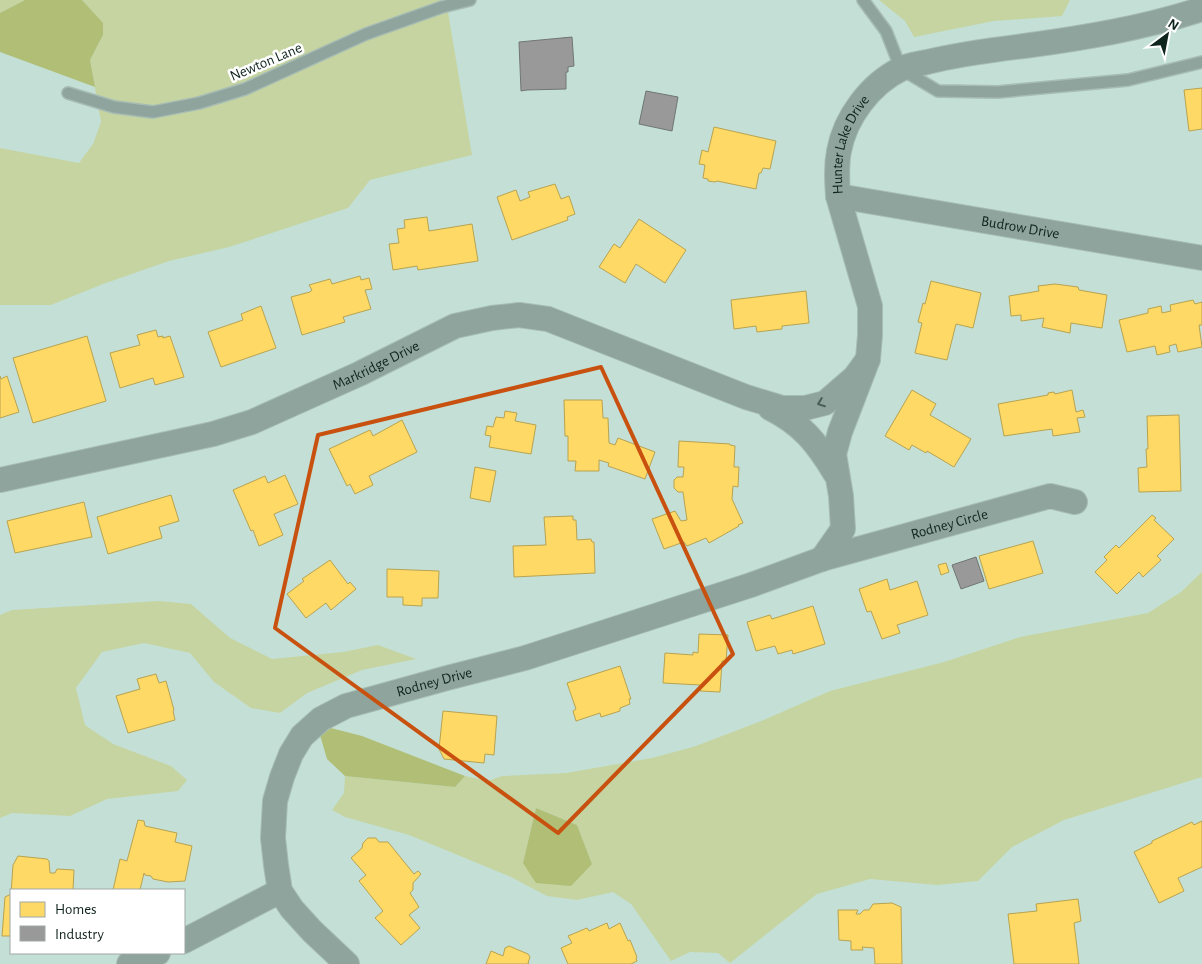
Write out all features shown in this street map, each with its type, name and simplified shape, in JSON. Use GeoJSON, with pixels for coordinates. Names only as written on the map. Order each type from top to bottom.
{"type":"FeatureCollection","features":[{"type":"Feature","properties":{"kind":"street","name":"Hunter Lake Drive"},"geometry":{"type":"LineString","coordinates":[[822,558],[843,529],[841,496],[836,476],[834,454],[840,432],[868,359],[870,335],[870,306],[838,196],[836,178],[839,151],[846,127],[859,104],[877,85],[901,69],[956,55],[1121,31],[1164,22],[1202,9]]}},
{"type":"Feature","properties":{"kind":"street","name":"Budrow Drive"},"geometry":{"type":"LineString","coordinates":[[838,196],[1202,258]]}},
{"type":"Feature","properties":{"kind":"street","name":"Markridge Drive"},"geometry":{"type":"LineString","coordinates":[[0,480],[213,434],[252,422],[359,374],[455,326],[492,318],[519,315],[548,319],[746,396],[782,408],[805,408],[825,403],[856,377],[868,359]]}},
{"type":"Feature","properties":{"kind":"street","name":"Markridge Drive"},"geometry":{"type":"LineString","coordinates":[[746,396],[790,418],[822,450],[836,476]]}},
{"type":"Feature","properties":{"kind":"street","name":"Rodney Circle"},"geometry":{"type":"LineString","coordinates":[[822,558],[1050,496],[1075,502]]}},
{"type":"Feature","properties":{"kind":"street","name":"Rodney Drive"},"geometry":{"type":"LineString","coordinates":[[347,964],[292,909],[280,891],[273,838],[275,801],[291,754],[302,736],[321,719],[346,706],[525,658],[751,585],[822,558]]}},
{"type":"Feature","properties":{"kind":"street"},"geometry":{"type":"LineString","coordinates":[[185,940],[280,891]]}},
{"type":"Feature","properties":{"kind":"street"},"geometry":{"type":"LineString","coordinates":[[129,964],[155,954]]}},
{"type":"Feature","properties":{"kind":"lane","name":"Newton Lane"},"geometry":{"type":"LineString","coordinates":[[68,93],[114,107],[154,112],[199,104],[245,90],[366,34],[442,7],[470,0]]}},
{"type":"Feature","properties":{"kind":"lane"},"geometry":{"type":"LineString","coordinates":[[863,0],[886,30],[901,69],[938,92],[998,92],[1128,80],[1202,62]]}},
{"type":"Feature","properties":{"kind":"highlighted area"},"geometry":{"type":"Polygon","coordinates":[[[601,367],[733,654],[558,833],[275,628],[318,435],[601,367]]]}},
{"type":"Feature","properties":{"kind":"green space"},"geometry":{"type":"Polygon","coordinates":[[[0,0],[25,0],[0,13],[0,0]]]}},
{"type":"Feature","properties":{"kind":"green space"},"geometry":{"type":"Polygon","coordinates":[[[25,0],[82,0],[103,23],[103,35],[90,60],[95,87],[0,52],[0,13],[25,0]]]}},
{"type":"Feature","properties":{"kind":"green space"},"geometry":{"type":"Polygon","coordinates":[[[82,0],[446,0],[472,155],[370,180],[348,208],[229,247],[169,261],[103,284],[51,305],[0,305],[0,148],[79,163],[93,144],[101,122],[90,60],[103,35],[103,24],[82,0]]]}},
{"type":"Feature","properties":{"kind":"green space"},"geometry":{"type":"Polygon","coordinates":[[[879,0],[1070,0],[1062,16],[994,21],[914,37],[905,21],[879,0]]]}},
{"type":"Feature","properties":{"kind":"green space"},"geometry":{"type":"Polygon","coordinates":[[[1202,572],[1202,777],[1064,820],[1012,847],[978,881],[937,885],[870,879],[817,894],[730,963],[718,953],[690,952],[671,961],[631,904],[613,892],[577,900],[547,896],[511,877],[409,835],[345,817],[332,810],[344,793],[345,776],[455,787],[465,776],[488,781],[502,776],[566,773],[652,758],[693,747],[759,722],[830,691],[944,662],[1020,637],[1148,613],[1181,592],[1202,572]],[[536,808],[523,863],[592,864],[577,825],[536,808]]]}},
{"type":"Feature","properties":{"kind":"green space"},"geometry":{"type":"Polygon","coordinates":[[[159,601],[191,604],[230,638],[272,659],[343,652],[378,645],[416,659],[362,670],[307,693],[280,713],[251,708],[214,682],[190,653],[144,643],[102,652],[76,688],[85,725],[113,744],[171,766],[187,780],[178,791],[107,799],[70,816],[12,813],[0,818],[0,615],[12,610],[159,601]]]}},
{"type":"Feature","properties":{"kind":"green space"},"geometry":{"type":"Polygon","coordinates":[[[331,728],[362,736],[465,776],[455,787],[345,776],[327,759],[320,735],[331,728]]]}},
{"type":"Feature","properties":{"kind":"green space"},"geometry":{"type":"Polygon","coordinates":[[[536,808],[577,825],[592,864],[571,886],[536,883],[523,863],[536,808]]]}},
{"type":"Feature","properties":{"kind":"building: Homes"},"geometry":{"type":"Polygon","coordinates":[[[1202,88],[1202,129],[1189,131],[1184,90],[1202,88]]]}},
{"type":"Feature","properties":{"kind":"building: Homes"},"geometry":{"type":"Polygon","coordinates":[[[714,127],[776,141],[770,169],[763,168],[761,173],[759,173],[756,189],[708,181],[708,179],[703,178],[705,165],[699,164],[702,150],[708,152],[714,127]]]}},
{"type":"Feature","properties":{"kind":"building: Homes"},"geometry":{"type":"Polygon","coordinates":[[[555,184],[561,199],[569,196],[575,214],[567,217],[568,220],[512,240],[497,197],[516,190],[520,201],[530,197],[528,192],[555,184]]]}},
{"type":"Feature","properties":{"kind":"building: Homes"},"geometry":{"type":"Polygon","coordinates":[[[427,217],[429,231],[472,224],[478,261],[418,270],[417,266],[393,270],[389,244],[399,243],[397,229],[405,228],[404,220],[427,217]]]}},
{"type":"Feature","properties":{"kind":"building: Homes"},"geometry":{"type":"Polygon","coordinates":[[[639,219],[686,250],[665,283],[636,264],[625,283],[599,267],[614,244],[620,248],[639,219]]]}},
{"type":"Feature","properties":{"kind":"building: Homes"},"geometry":{"type":"Polygon","coordinates":[[[360,276],[361,280],[369,278],[372,289],[365,290],[371,309],[343,317],[345,322],[302,335],[291,297],[310,292],[312,290],[309,285],[330,279],[332,284],[360,276]]]}},
{"type":"Feature","properties":{"kind":"building: Homes"},"geometry":{"type":"Polygon","coordinates":[[[931,281],[981,293],[973,328],[956,324],[947,360],[915,353],[922,323],[918,322],[931,281]]]}},
{"type":"Feature","properties":{"kind":"building: Homes"},"geometry":{"type":"Polygon","coordinates":[[[1055,284],[1078,287],[1079,290],[1107,295],[1102,328],[1071,323],[1070,333],[1042,327],[1044,318],[1021,321],[1021,315],[1011,316],[1009,296],[1039,291],[1038,286],[1055,284]]]}},
{"type":"Feature","properties":{"kind":"building: Homes"},"geometry":{"type":"Polygon","coordinates":[[[806,291],[809,323],[782,326],[782,329],[757,332],[756,326],[734,329],[731,300],[806,291]]]}},
{"type":"Feature","properties":{"kind":"building: Homes"},"geometry":{"type":"Polygon","coordinates":[[[1193,300],[1195,304],[1202,302],[1202,325],[1199,325],[1202,347],[1178,352],[1176,344],[1169,346],[1170,352],[1157,355],[1155,346],[1127,352],[1119,320],[1148,313],[1148,309],[1161,306],[1162,313],[1171,311],[1170,305],[1193,300]]]}},
{"type":"Feature","properties":{"kind":"building: Homes"},"geometry":{"type":"Polygon","coordinates":[[[261,306],[276,348],[221,367],[208,332],[243,320],[241,314],[261,306]]]}},
{"type":"Feature","properties":{"kind":"building: Homes"},"geometry":{"type":"Polygon","coordinates":[[[156,330],[158,337],[170,336],[184,377],[155,385],[153,378],[120,388],[110,353],[140,345],[137,335],[156,330]]]}},
{"type":"Feature","properties":{"kind":"building: Homes"},"geometry":{"type":"Polygon","coordinates":[[[87,336],[106,401],[33,423],[13,358],[87,336]]]}},
{"type":"Feature","properties":{"kind":"building: Homes"},"geometry":{"type":"Polygon","coordinates":[[[0,376],[1,379],[7,376],[19,412],[0,418],[0,376]]]}},
{"type":"Feature","properties":{"kind":"building: Homes"},"geometry":{"type":"Polygon","coordinates":[[[912,390],[936,404],[930,415],[971,439],[954,467],[927,451],[926,453],[912,445],[909,450],[885,436],[912,390]]]}},
{"type":"Feature","properties":{"kind":"building: Homes"},"geometry":{"type":"Polygon","coordinates":[[[1072,390],[1076,412],[1083,410],[1085,417],[1077,418],[1080,432],[1053,436],[1052,429],[1004,436],[998,404],[1048,395],[1048,393],[1054,392],[1055,394],[1072,390]]]}},
{"type":"Feature","properties":{"kind":"building: Homes"},"geometry":{"type":"Polygon","coordinates":[[[564,400],[602,400],[603,418],[608,418],[609,443],[615,445],[618,438],[655,452],[645,479],[608,466],[609,463],[599,460],[599,471],[575,471],[576,461],[568,461],[568,436],[565,436],[564,400]]]}},
{"type":"Feature","properties":{"kind":"building: Homes"},"geometry":{"type":"Polygon","coordinates":[[[505,411],[517,413],[515,421],[536,425],[531,454],[489,447],[491,436],[485,435],[487,426],[493,427],[496,417],[504,418],[505,411]]]}},
{"type":"Feature","properties":{"kind":"building: Homes"},"geometry":{"type":"Polygon","coordinates":[[[1179,415],[1181,491],[1139,492],[1138,468],[1147,467],[1147,416],[1179,415]]]}},
{"type":"Feature","properties":{"kind":"building: Homes"},"geometry":{"type":"Polygon","coordinates":[[[402,420],[417,452],[369,476],[373,485],[355,494],[350,484],[347,486],[329,449],[370,430],[373,436],[402,420]]]}},
{"type":"Feature","properties":{"kind":"building: Homes"},"geometry":{"type":"Polygon","coordinates":[[[679,441],[730,444],[735,446],[734,467],[739,467],[738,487],[733,486],[732,499],[743,523],[709,543],[706,538],[687,546],[684,542],[664,549],[652,519],[675,511],[681,521],[687,520],[683,492],[678,492],[674,488],[674,480],[677,477],[683,477],[684,467],[678,467],[679,441]]]}},
{"type":"Feature","properties":{"kind":"building: Homes"},"geometry":{"type":"Polygon","coordinates":[[[475,467],[496,471],[490,502],[470,498],[475,467]]]}},
{"type":"Feature","properties":{"kind":"building: Homes"},"geometry":{"type":"Polygon","coordinates":[[[285,475],[298,504],[274,514],[283,535],[259,546],[233,490],[265,476],[268,483],[285,475]]]}},
{"type":"Feature","properties":{"kind":"building: Homes"},"geometry":{"type":"Polygon","coordinates":[[[171,495],[179,521],[159,527],[162,538],[108,554],[97,517],[171,495]]]}},
{"type":"Feature","properties":{"kind":"building: Homes"},"geometry":{"type":"Polygon","coordinates":[[[84,502],[92,537],[15,553],[7,521],[84,502]]]}},
{"type":"Feature","properties":{"kind":"building: Homes"},"geometry":{"type":"Polygon","coordinates":[[[1152,515],[1156,518],[1154,520],[1174,539],[1157,556],[1161,560],[1143,577],[1139,572],[1117,594],[1095,572],[1107,560],[1104,557],[1116,545],[1119,548],[1152,515]]]}},
{"type":"Feature","properties":{"kind":"building: Homes"},"geometry":{"type":"Polygon","coordinates":[[[573,516],[573,520],[576,520],[577,540],[591,539],[594,542],[595,573],[514,577],[513,546],[546,545],[544,517],[573,516]]]}},
{"type":"Feature","properties":{"kind":"building: Homes"},"geometry":{"type":"Polygon","coordinates":[[[1033,541],[1043,573],[989,589],[979,556],[1033,541]]]}},
{"type":"Feature","properties":{"kind":"building: Homes"},"geometry":{"type":"Polygon","coordinates":[[[330,560],[348,584],[350,582],[356,589],[331,610],[326,603],[306,618],[287,594],[304,581],[302,579],[330,560]]]}},
{"type":"Feature","properties":{"kind":"building: Homes"},"geometry":{"type":"Polygon","coordinates":[[[946,563],[949,572],[941,575],[938,565],[946,563]]]}},
{"type":"Feature","properties":{"kind":"building: Homes"},"geometry":{"type":"Polygon","coordinates":[[[387,569],[439,571],[438,598],[422,598],[422,606],[403,605],[403,597],[387,597],[387,569]]]}},
{"type":"Feature","properties":{"kind":"building: Homes"},"geometry":{"type":"Polygon","coordinates":[[[887,579],[890,590],[917,581],[928,615],[897,625],[900,633],[882,639],[871,611],[867,612],[859,589],[887,579]]]}},
{"type":"Feature","properties":{"kind":"building: Homes"},"geometry":{"type":"Polygon","coordinates":[[[813,606],[825,644],[793,654],[792,650],[778,654],[775,646],[756,651],[747,622],[770,615],[772,619],[813,606]]]}},
{"type":"Feature","properties":{"kind":"building: Homes"},"geometry":{"type":"Polygon","coordinates":[[[699,634],[728,635],[726,661],[722,661],[720,692],[700,691],[700,685],[663,683],[665,653],[693,655],[693,652],[698,653],[699,634]]]}},
{"type":"Feature","properties":{"kind":"building: Homes"},"geometry":{"type":"Polygon","coordinates":[[[620,666],[631,699],[629,699],[630,704],[620,708],[620,711],[601,717],[600,713],[576,721],[573,711],[576,709],[567,683],[620,666]]]}},
{"type":"Feature","properties":{"kind":"building: Homes"},"geometry":{"type":"Polygon","coordinates":[[[156,674],[159,683],[166,681],[175,720],[128,733],[116,696],[140,689],[137,679],[156,674]]]}},
{"type":"Feature","properties":{"kind":"building: Homes"},"geometry":{"type":"Polygon","coordinates":[[[443,711],[497,716],[494,755],[485,754],[484,763],[444,759],[439,749],[443,711]]]}},
{"type":"Feature","properties":{"kind":"building: Homes"},"geometry":{"type":"Polygon","coordinates":[[[138,820],[144,821],[145,826],[177,833],[175,842],[192,846],[185,881],[168,882],[153,879],[144,873],[140,889],[113,889],[120,859],[127,861],[138,820]]]}},
{"type":"Feature","properties":{"kind":"building: Homes"},"geometry":{"type":"Polygon","coordinates":[[[1202,821],[1202,867],[1178,878],[1184,891],[1159,903],[1134,852],[1152,843],[1152,841],[1192,822],[1194,825],[1202,821]]]}},
{"type":"Feature","properties":{"kind":"building: Homes"},"geometry":{"type":"Polygon","coordinates":[[[368,838],[376,838],[379,842],[388,842],[414,874],[418,871],[421,874],[413,883],[413,890],[410,893],[419,907],[409,915],[420,928],[401,945],[375,918],[383,911],[359,881],[366,875],[351,858],[362,848],[363,843],[368,838]]]}},
{"type":"Feature","properties":{"kind":"building: Homes"},"geometry":{"type":"Polygon","coordinates":[[[18,856],[47,859],[49,861],[50,873],[55,873],[57,869],[74,870],[73,889],[11,889],[13,865],[18,856]]]}},
{"type":"Feature","properties":{"kind":"building: Homes"},"geometry":{"type":"Polygon","coordinates":[[[10,894],[10,936],[2,936],[5,897],[10,894]]]}},
{"type":"Feature","properties":{"kind":"building: Homes"},"geometry":{"type":"Polygon","coordinates":[[[1078,899],[1081,921],[1074,923],[1079,964],[1014,964],[1008,914],[1037,911],[1036,904],[1078,899]]]}},
{"type":"Feature","properties":{"kind":"building: Homes"},"geometry":{"type":"Polygon","coordinates":[[[892,903],[901,907],[902,964],[875,964],[874,948],[862,947],[863,950],[851,950],[851,941],[839,940],[838,910],[858,910],[856,914],[860,914],[864,910],[869,910],[873,904],[892,903]]]}},
{"type":"Feature","properties":{"kind":"building: Homes"},"geometry":{"type":"Polygon","coordinates":[[[607,923],[609,929],[620,923],[628,941],[630,940],[637,961],[631,964],[568,964],[561,948],[572,943],[568,936],[587,928],[589,931],[607,923]]]}},
{"type":"Feature","properties":{"kind":"building: Homes"},"geometry":{"type":"Polygon","coordinates":[[[509,946],[528,954],[530,957],[529,964],[486,964],[491,951],[503,956],[505,948],[509,946]]]}},
{"type":"Feature","properties":{"kind":"building: Industry"},"geometry":{"type":"Polygon","coordinates":[[[572,37],[574,66],[568,67],[568,72],[566,72],[566,89],[521,91],[519,42],[572,37]]]}},
{"type":"Feature","properties":{"kind":"building: Industry"},"geometry":{"type":"Polygon","coordinates":[[[646,91],[678,97],[672,131],[639,124],[646,91]]]}},
{"type":"Feature","properties":{"kind":"building: Industry"},"geometry":{"type":"Polygon","coordinates":[[[976,557],[984,581],[961,589],[952,565],[976,557]]]}}]}
